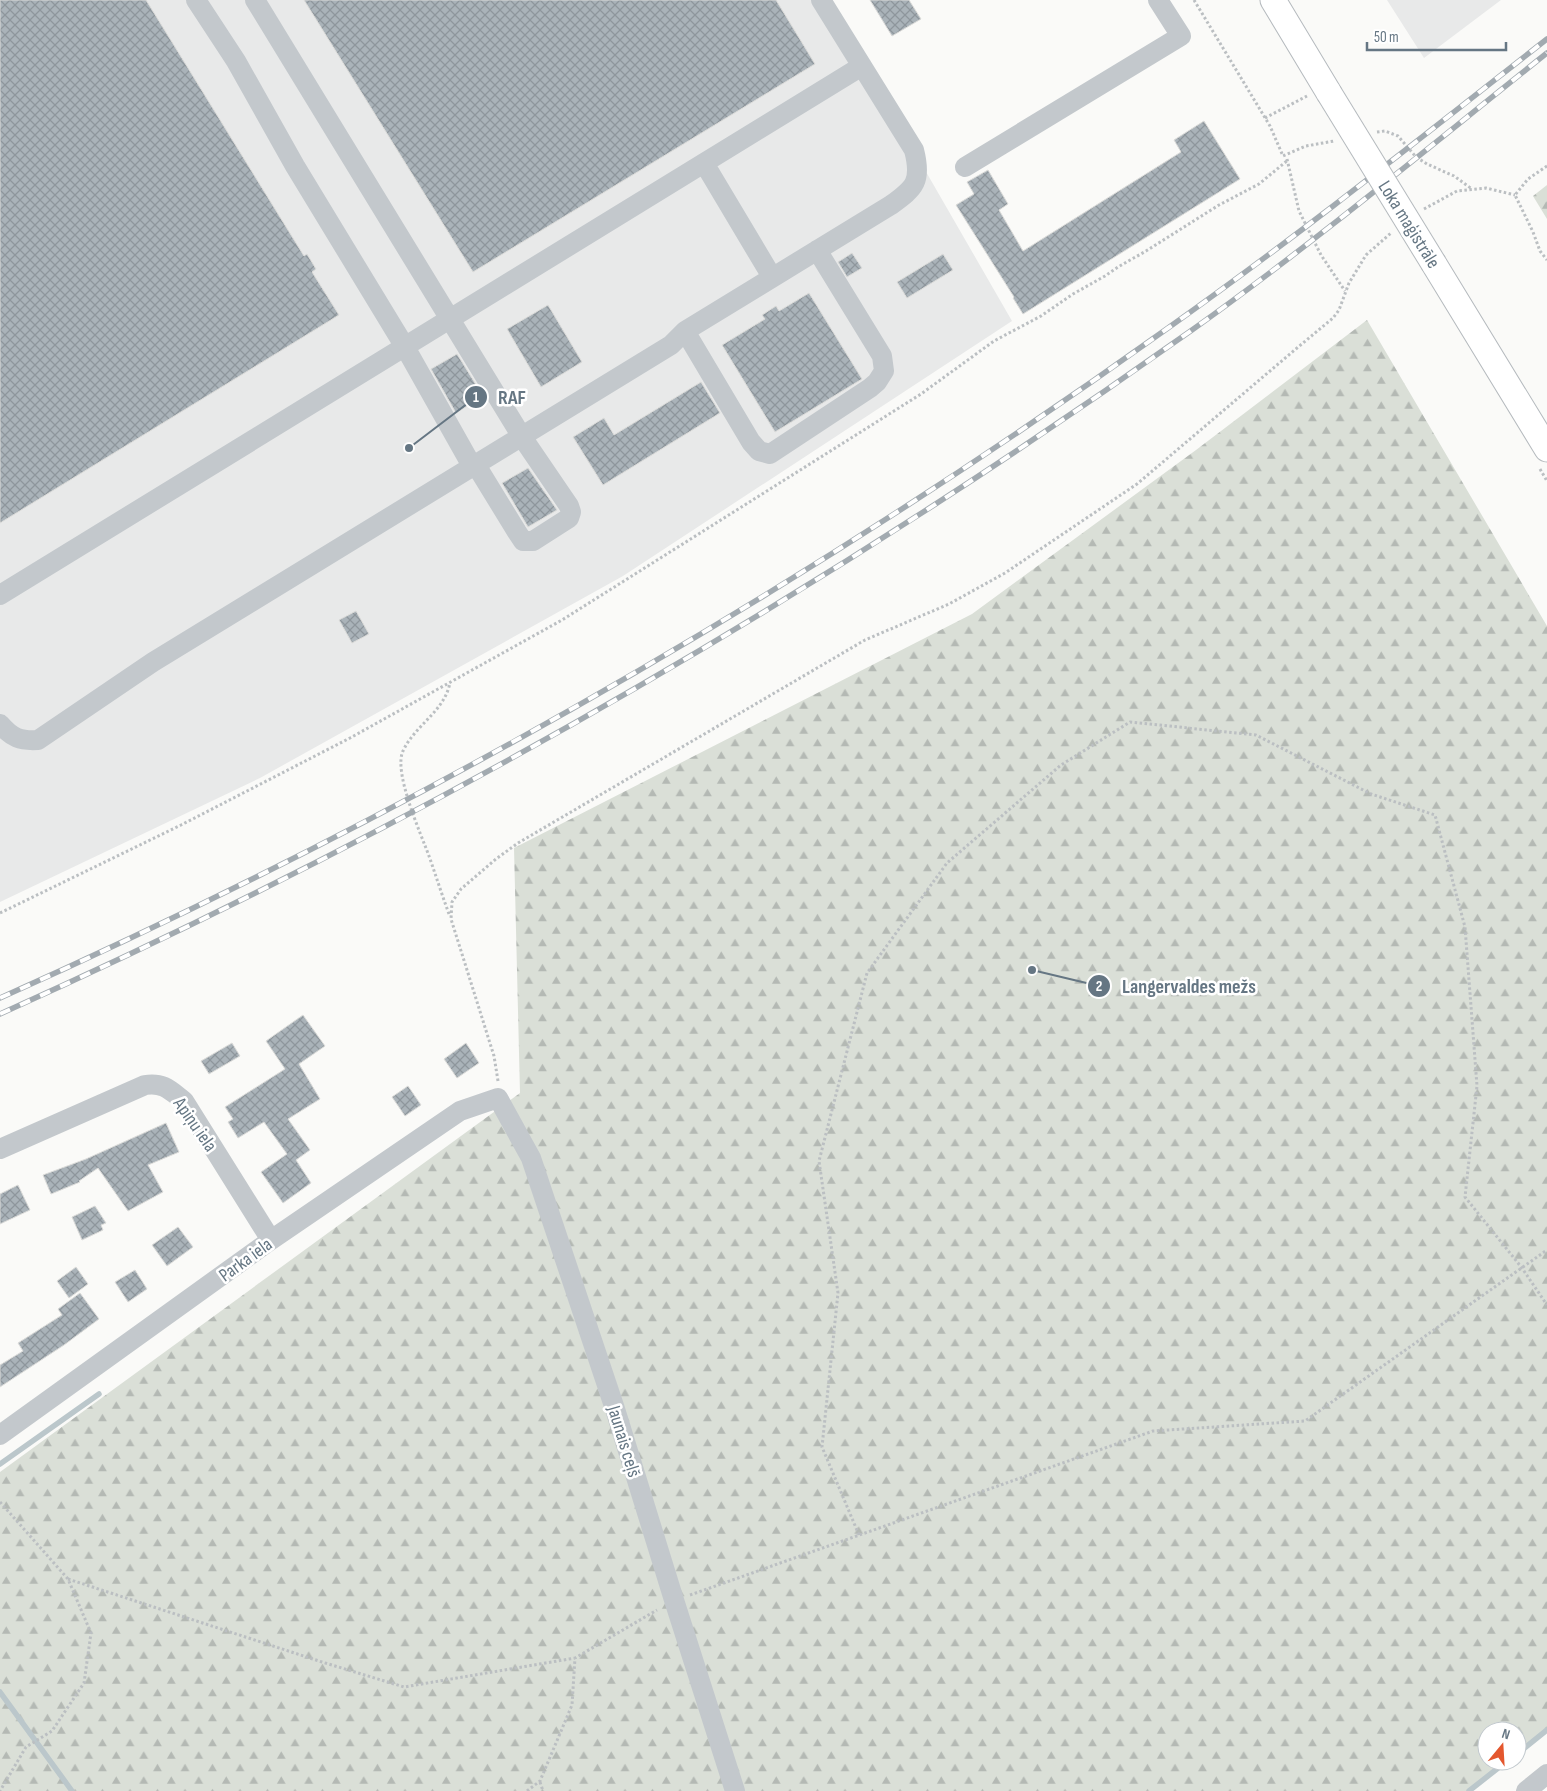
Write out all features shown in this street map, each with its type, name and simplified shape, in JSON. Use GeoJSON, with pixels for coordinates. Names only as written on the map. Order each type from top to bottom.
{"type":"FeatureCollection","features":[{"type":"Feature","properties":{"kind":"main road","name":"Loka maģistrāle"},"geometry":{"type":"LineString","coordinates":[[1273,0],[1547,448]]}},
{"type":"Feature","properties":{"kind":"street"},"geometry":{"type":"LineString","coordinates":[[196,0],[236,61],[305,182],[405,347],[472,466],[479,470],[517,532],[524,540],[532,541],[569,518],[571,512],[564,497],[522,437],[452,319],[256,0]]}},
{"type":"Feature","properties":{"kind":"street"},"geometry":{"type":"LineString","coordinates":[[0,724],[8,734],[23,741],[38,740],[153,662],[671,345],[685,331],[910,192],[916,179],[918,166],[914,150],[821,0]]}},
{"type":"Feature","properties":{"kind":"street"},"geometry":{"type":"LineString","coordinates":[[965,167],[1181,36],[1158,0]]}},
{"type":"Feature","properties":{"kind":"street"},"geometry":{"type":"LineString","coordinates":[[0,595],[862,66]]}},
{"type":"Feature","properties":{"kind":"street"},"geometry":{"type":"LineString","coordinates":[[704,163],[772,277]]}},
{"type":"Feature","properties":{"kind":"street"},"geometry":{"type":"LineString","coordinates":[[685,331],[751,442],[759,451],[770,454],[870,388],[877,382],[884,371],[882,356],[872,337],[817,250]]}},
{"type":"Feature","properties":{"kind":"street","name":"Apiņu iela"},"geometry":{"type":"LineString","coordinates":[[0,1149],[140,1087],[156,1083],[184,1101],[271,1240]]}},
{"type":"Feature","properties":{"kind":"street","name":"Parka iela"},"geometry":{"type":"LineString","coordinates":[[0,1435],[271,1240],[460,1111],[498,1098]]}},
{"type":"Feature","properties":{"kind":"street","name":"Jaunais ceļš"},"geometry":{"type":"LineString","coordinates":[[498,1098],[531,1158],[615,1409],[735,1791]]}},
{"type":"Feature","properties":{"kind":"street"},"geometry":{"type":"LineString","coordinates":[[1526,1791],[1547,1774]]}},
{"type":"Feature","properties":{"kind":"path"},"geometry":{"type":"LineString","coordinates":[[1194,0],[1265,118],[1282,156],[1288,160],[1299,211],[1321,255],[1345,292]]}},
{"type":"Feature","properties":{"kind":"path"},"geometry":{"type":"LineString","coordinates":[[1265,118],[1304,98]]}},
{"type":"Feature","properties":{"kind":"path"},"geometry":{"type":"LineString","coordinates":[[1376,132],[1385,131],[1398,136],[1416,157],[1454,176],[1472,189]]}},
{"type":"Feature","properties":{"kind":"path"},"geometry":{"type":"LineString","coordinates":[[1282,156],[1306,146],[1341,139]]}},
{"type":"Feature","properties":{"kind":"path"},"geometry":{"type":"LineString","coordinates":[[0,912],[206,812],[350,738],[562,620],[684,545],[921,394],[994,341],[1041,316],[1118,266],[1259,184],[1288,160]]}},
{"type":"Feature","properties":{"kind":"path"},"geometry":{"type":"LineString","coordinates":[[1547,166],[1528,179],[1515,195],[1540,251],[1547,260]]}},
{"type":"Feature","properties":{"kind":"path"},"geometry":{"type":"LineString","coordinates":[[451,919],[452,902],[456,896],[481,871],[518,843],[865,640],[949,604],[1004,572],[1113,501],[1137,484],[1325,327],[1339,310]]}},
{"type":"Feature","properties":{"kind":"path"},"geometry":{"type":"LineString","coordinates":[[450,682],[446,698],[439,708],[408,741],[402,753],[400,764],[413,813],[451,919],[494,1056],[498,1078],[498,1098]]}},
{"type":"Feature","properties":{"kind":"path"},"geometry":{"type":"LineString","coordinates":[[859,1535],[822,1447],[838,1293],[819,1161],[867,973],[947,863],[1061,765],[1130,722],[1256,735],[1371,794],[1435,815],[1465,926],[1476,1086],[1466,1198],[1522,1268],[1547,1305]]}},
{"type":"Feature","properties":{"kind":"path"},"geometry":{"type":"LineString","coordinates":[[68,1579],[404,1687],[575,1658],[674,1600],[1153,1431],[1305,1421],[1547,1250]]}},
{"type":"Feature","properties":{"kind":"path"},"geometry":{"type":"LineString","coordinates":[[0,1502],[68,1579],[90,1633],[84,1683],[52,1731],[26,1747],[0,1791]]}},
{"type":"Feature","properties":{"kind":"path"},"geometry":{"type":"LineString","coordinates":[[527,1791],[540,1782],[572,1705],[575,1658]]}},
{"type":"Feature","properties":{"kind":"path"},"geometry":{"type":"LineString","coordinates":[[540,1782],[542,1791]]}},
{"type":"Feature","properties":{"kind":"shaded area"},"geometry":{"type":"Polygon","coordinates":[[[0,0],[827,0],[1012,321],[623,576],[260,778],[0,902],[0,0]]]}},
{"type":"Feature","properties":{"kind":"shaded area"},"geometry":{"type":"Polygon","coordinates":[[[1387,0],[1501,0],[1424,58],[1387,0]]]}},
{"type":"Feature","properties":{"kind":"green space"},"geometry":{"type":"Polygon","coordinates":[[[1547,185],[1547,219],[1533,196],[1547,185]]]}},
{"type":"Feature","properties":{"kind":"green space"},"geometry":{"type":"Polygon","coordinates":[[[1367,320],[1547,626],[1547,1732],[1527,1747],[1527,1721],[1477,1721],[1477,1771],[1497,1771],[1470,1791],[0,1791],[0,1472],[520,1093],[514,848],[972,614],[1196,450],[1367,320]]]}},
{"type":"Feature","properties":{"kind":"building"},"geometry":{"type":"Polygon","coordinates":[[[0,0],[146,0],[304,256],[307,254],[316,269],[312,272],[339,315],[0,523],[0,0]]]}},
{"type":"Feature","properties":{"kind":"building"},"geometry":{"type":"Polygon","coordinates":[[[304,0],[776,0],[815,64],[473,272],[304,0]]]}},
{"type":"Feature","properties":{"kind":"building"},"geometry":{"type":"Polygon","coordinates":[[[870,0],[909,0],[921,19],[892,36],[870,0]]]}},
{"type":"Feature","properties":{"kind":"building"},"geometry":{"type":"Polygon","coordinates":[[[1204,121],[1240,179],[1023,314],[956,205],[974,194],[967,182],[988,170],[1008,204],[999,210],[1023,251],[1181,152],[1174,140],[1204,121]]]}},
{"type":"Feature","properties":{"kind":"building"},"geometry":{"type":"Polygon","coordinates":[[[852,253],[862,268],[847,277],[838,262],[852,253]]]}},
{"type":"Feature","properties":{"kind":"building"},"geometry":{"type":"Polygon","coordinates":[[[943,254],[953,270],[907,298],[897,282],[943,254]]]}},
{"type":"Feature","properties":{"kind":"building"},"geometry":{"type":"Polygon","coordinates":[[[809,293],[862,379],[775,432],[722,345],[765,319],[762,315],[776,306],[779,311],[809,293]]]}},
{"type":"Feature","properties":{"kind":"building"},"geometry":{"type":"Polygon","coordinates":[[[548,305],[582,362],[541,387],[507,329],[548,305]]]}},
{"type":"Feature","properties":{"kind":"building"},"geometry":{"type":"Polygon","coordinates":[[[457,354],[483,396],[456,413],[431,369],[457,354]]]}},
{"type":"Feature","properties":{"kind":"building"},"geometry":{"type":"Polygon","coordinates":[[[701,382],[720,413],[603,485],[573,437],[604,418],[614,435],[701,382]]]}},
{"type":"Feature","properties":{"kind":"building"},"geometry":{"type":"Polygon","coordinates":[[[528,468],[557,510],[528,527],[502,483],[528,468]]]}},
{"type":"Feature","properties":{"kind":"building"},"geometry":{"type":"Polygon","coordinates":[[[356,611],[369,634],[352,643],[339,620],[356,611]]]}},
{"type":"Feature","properties":{"kind":"building"},"geometry":{"type":"Polygon","coordinates":[[[303,1015],[325,1046],[299,1064],[320,1099],[288,1119],[310,1150],[296,1160],[311,1183],[283,1203],[261,1172],[287,1154],[264,1122],[238,1138],[228,1122],[233,1119],[225,1107],[285,1069],[266,1041],[303,1015]]]}},
{"type":"Feature","properties":{"kind":"building"},"geometry":{"type":"Polygon","coordinates":[[[232,1043],[240,1056],[209,1074],[201,1061],[232,1043]]]}},
{"type":"Feature","properties":{"kind":"building"},"geometry":{"type":"Polygon","coordinates":[[[466,1043],[479,1063],[457,1078],[444,1059],[466,1043]]]}},
{"type":"Feature","properties":{"kind":"building"},"geometry":{"type":"Polygon","coordinates":[[[408,1086],[421,1105],[405,1116],[392,1097],[408,1086]]]}},
{"type":"Feature","properties":{"kind":"building"},"geometry":{"type":"Polygon","coordinates":[[[166,1123],[179,1152],[148,1165],[163,1192],[128,1211],[98,1168],[80,1182],[51,1194],[43,1175],[86,1159],[166,1123]]]}},
{"type":"Feature","properties":{"kind":"building"},"geometry":{"type":"Polygon","coordinates":[[[18,1185],[30,1210],[0,1224],[0,1194],[18,1185]]]}},
{"type":"Feature","properties":{"kind":"building"},"geometry":{"type":"Polygon","coordinates":[[[95,1206],[106,1223],[101,1225],[103,1230],[82,1240],[72,1217],[95,1206]]]}},
{"type":"Feature","properties":{"kind":"building"},"geometry":{"type":"Polygon","coordinates":[[[178,1227],[193,1247],[167,1266],[152,1245],[178,1227]]]}},
{"type":"Feature","properties":{"kind":"building"},"geometry":{"type":"Polygon","coordinates":[[[76,1267],[88,1284],[69,1298],[57,1281],[76,1267]]]}},
{"type":"Feature","properties":{"kind":"building"},"geometry":{"type":"Polygon","coordinates":[[[135,1270],[147,1289],[128,1302],[115,1282],[135,1270]]]}},
{"type":"Feature","properties":{"kind":"building"},"geometry":{"type":"Polygon","coordinates":[[[80,1293],[99,1319],[64,1345],[0,1387],[0,1365],[23,1351],[18,1343],[62,1315],[58,1309],[80,1293]]]}},
{"type":"Feature","properties":{"kind":"waterway"},"geometry":{"type":"LineString","coordinates":[[0,1464],[99,1394]]}},
{"type":"Feature","properties":{"kind":"waterway"},"geometry":{"type":"LineString","coordinates":[[0,1692],[72,1791]]}},
{"type":"Feature","properties":{"kind":"waterway"},"geometry":{"type":"LineString","coordinates":[[1527,1746],[1547,1730]]}},
{"type":"Feature","properties":{"kind":"waterway"},"geometry":{"type":"LineString","coordinates":[[1469,1791],[1494,1771]]}},
{"type":"Feature","properties":{"kind":"railway"},"geometry":{"type":"LineString","coordinates":[[0,998],[153,927],[304,853],[453,774],[601,692],[746,606],[889,517],[1030,424],[1168,328],[1312,222],[1547,39]]}},
{"type":"Feature","properties":{"kind":"railway"},"geometry":{"type":"LineString","coordinates":[[0,1014],[157,941],[311,865],[463,785],[613,701],[761,614],[906,523],[1050,428],[1192,330],[1327,229],[1547,53]]}},
{"type":"Feature","properties":{"kind":"place","name":"RAF"},"geometry":{"type":"Point","coordinates":[409,448]}},
{"type":"Feature","properties":{"kind":"place","name":"Langervaldes mežs"},"geometry":{"type":"Point","coordinates":[1032,970]}}]}
